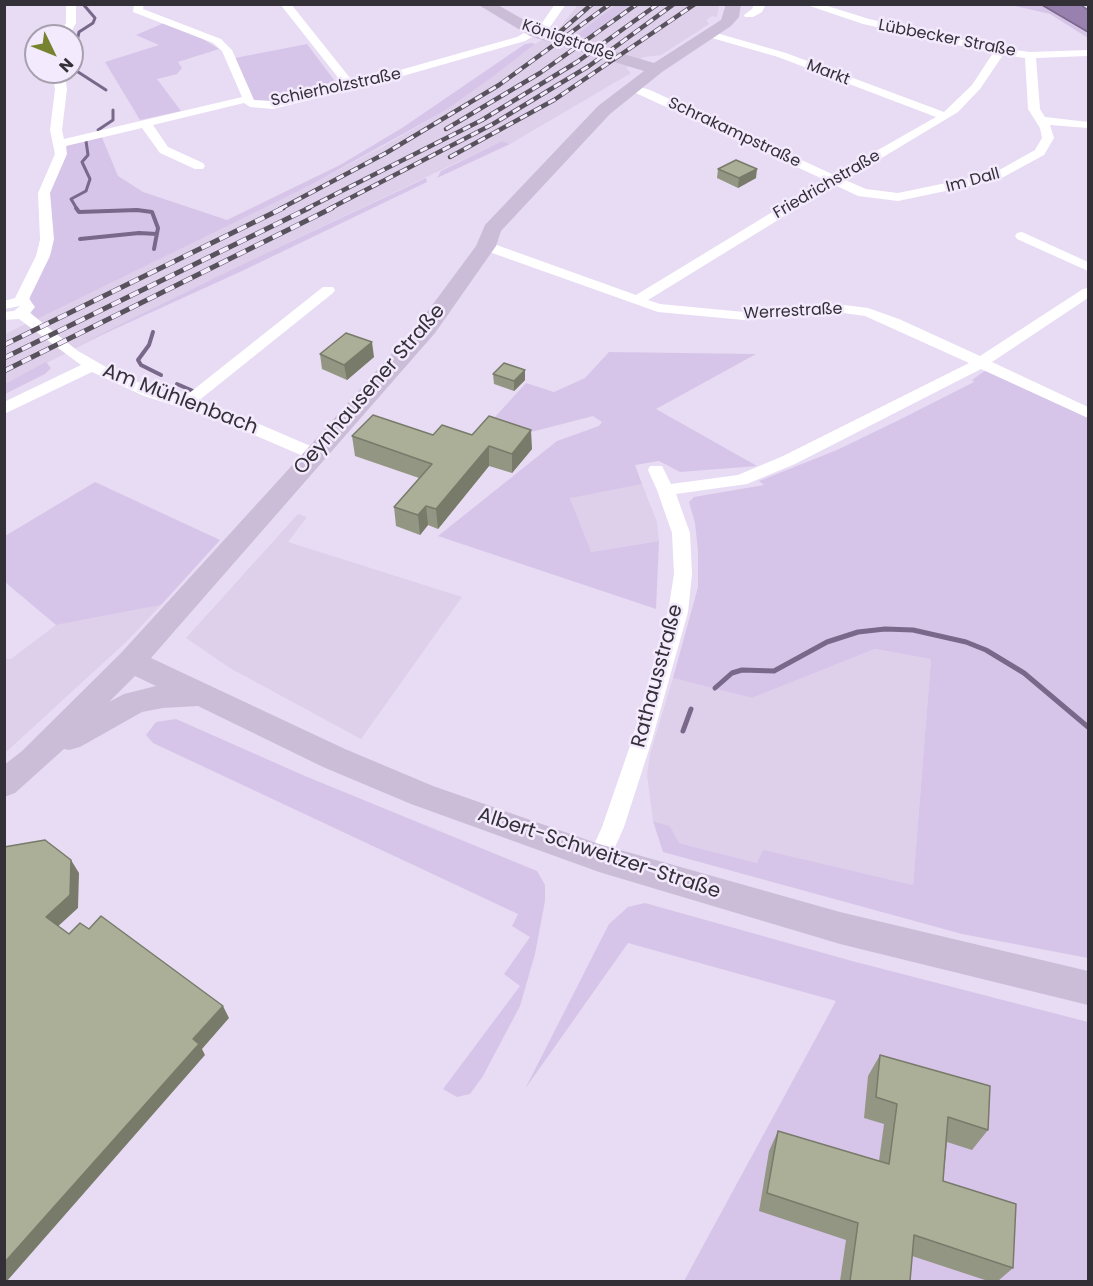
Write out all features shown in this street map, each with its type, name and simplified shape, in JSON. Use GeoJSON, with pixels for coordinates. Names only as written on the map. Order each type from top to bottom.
{"type":"FeatureCollection","features":[{"type":"Feature","properties":{"kind":"main road","name":"Königstraße"},"geometry":{"type":"LineString","coordinates":[[484,4],[541,35],[656,69]]}},
{"type":"Feature","properties":{"kind":"main road","name":"Oeynhausener Straße"},"geometry":{"type":"LineString","coordinates":[[4,784],[33,760],[131,661],[316,455],[421,335],[486,246],[492,229],[604,110],[631,87],[731,17],[734,4]]}},
{"type":"Feature","properties":{"kind":"main road","name":"Albert-Schweitzer-Straße"},"geometry":{"type":"LineString","coordinates":[[131,661],[334,758],[422,795],[599,858],[840,928],[1089,988]]}},
{"type":"Feature","properties":{"kind":"main road"},"geometry":{"type":"LineString","coordinates":[[33,760],[135,702],[163,696],[198,694]]}},
{"type":"Feature","properties":{"kind":"street"},"geometry":{"type":"LineString","coordinates":[[70,24],[71,4]]}},
{"type":"Feature","properties":{"kind":"street"},"geometry":{"type":"LineString","coordinates":[[285,4],[351,86]]}},
{"type":"Feature","properties":{"kind":"street"},"geometry":{"type":"LineString","coordinates":[[541,35],[561,4]]}},
{"type":"Feature","properties":{"kind":"street","name":"Lübbecker Straße"},"geometry":{"type":"LineString","coordinates":[[809,4],[867,22],[1000,51],[1030,55],[1089,53]]}},
{"type":"Feature","properties":{"kind":"street","name":"Schierholzstraße"},"geometry":{"type":"LineString","coordinates":[[138,7],[217,41],[227,50],[250,103],[273,105],[541,35]]}},
{"type":"Feature","properties":{"kind":"street","name":"Markt"},"geometry":{"type":"LineString","coordinates":[[709,34],[795,60],[945,116]]}},
{"type":"Feature","properties":{"kind":"street","name":"Friedrichstraße"},"geometry":{"type":"LineString","coordinates":[[636,301],[681,271],[954,110],[976,87],[1000,51]]}},
{"type":"Feature","properties":{"kind":"street","name":"Im Dall"},"geometry":{"type":"LineString","coordinates":[[837,180],[863,193],[898,197],[998,176],[1040,152],[1048,138],[1034,110],[1030,55]]}},
{"type":"Feature","properties":{"kind":"street"},"geometry":{"type":"LineString","coordinates":[[4,316],[21,307],[45,248],[47,239],[44,193],[61,154],[56,130],[60,84]]}},
{"type":"Feature","properties":{"kind":"street","name":"Schrakampstraße"},"geometry":{"type":"LineString","coordinates":[[631,87],[837,180]]}},
{"type":"Feature","properties":{"kind":"street"},"geometry":{"type":"LineString","coordinates":[[60,144],[248,99]]}},
{"type":"Feature","properties":{"kind":"street"},"geometry":{"type":"LineString","coordinates":[[1040,120],[1089,125]]}},
{"type":"Feature","properties":{"kind":"street"},"geometry":{"type":"LineString","coordinates":[[145,123],[164,150],[199,166]]}},
{"type":"Feature","properties":{"kind":"street"},"geometry":{"type":"LineString","coordinates":[[1022,236],[1089,267]]}},
{"type":"Feature","properties":{"kind":"street","name":"Werrestraße"},"geometry":{"type":"LineString","coordinates":[[486,246],[636,301],[674,311],[744,316],[836,308],[868,312],[1089,413]]}},
{"type":"Feature","properties":{"kind":"street"},"geometry":{"type":"LineString","coordinates":[[186,403],[328,290]]}},
{"type":"Feature","properties":{"kind":"street"},"geometry":{"type":"LineString","coordinates":[[666,490],[741,480],[760,472],[905,403],[981,363],[1089,292]]}},
{"type":"Feature","properties":{"kind":"street"},"geometry":{"type":"LineString","coordinates":[[4,305],[21,307]]}},
{"type":"Feature","properties":{"kind":"street","name":"Am Mühlenbach"},"geometry":{"type":"LineString","coordinates":[[21,307],[92,366],[150,393],[223,415],[316,455]]}},
{"type":"Feature","properties":{"kind":"street"},"geometry":{"type":"LineString","coordinates":[[4,409],[92,366]]}},
{"type":"Feature","properties":{"kind":"street","name":"Rathausstraße"},"geometry":{"type":"LineString","coordinates":[[599,858],[613,827],[642,740],[678,612],[683,574],[681,533],[666,490],[656,470]]}},
{"type":"Feature","properties":{"kind":"shaded area"},"geometry":{"type":"Polygon","coordinates":[[[617,4],[631,5],[588,38],[577,35],[617,4]]]}},
{"type":"Feature","properties":{"kind":"shaded area"},"geometry":{"type":"Polygon","coordinates":[[[578,5],[719,5],[717,17],[712,16],[706,20],[709,24],[661,55],[643,57],[626,68],[631,73],[510,144],[502,141],[239,266],[5,384],[5,334],[309,186],[382,147],[446,110],[535,44],[557,31],[578,5]]]}},
{"type":"Feature","properties":{"kind":"shaded area"},"geometry":{"type":"Polygon","coordinates":[[[1011,5],[1042,5],[1088,32],[1088,38],[1050,14],[1011,5]]]}},
{"type":"Feature","properties":{"kind":"shaded area"},"geometry":{"type":"Polygon","coordinates":[[[1042,5],[1081,5],[1088,10],[1088,32],[1042,5]]]}},
{"type":"Feature","properties":{"kind":"shaded area"},"geometry":{"type":"Polygon","coordinates":[[[164,23],[198,36],[219,49],[178,62],[182,68],[177,74],[157,79],[181,111],[140,120],[105,62],[159,45],[136,35],[164,23]]]}},
{"type":"Feature","properties":{"kind":"shaded area"},"geometry":{"type":"Polygon","coordinates":[[[307,44],[340,88],[274,103],[254,102],[235,58],[307,44]]]}},
{"type":"Feature","properties":{"kind":"shaded area"},"geometry":{"type":"Polygon","coordinates":[[[525,44],[535,44],[446,110],[309,186],[37,319],[31,313],[33,306],[30,292],[49,189],[66,147],[72,142],[101,135],[118,176],[143,192],[227,220],[340,165],[402,128],[525,44]]]}},
{"type":"Feature","properties":{"kind":"shaded area"},"geometry":{"type":"Polygon","coordinates":[[[502,141],[510,144],[437,178],[441,171],[502,141]]]}},
{"type":"Feature","properties":{"kind":"shaded area"},"geometry":{"type":"Polygon","coordinates":[[[426,178],[427,182],[242,271],[75,347],[239,266],[426,178]]]}},
{"type":"Feature","properties":{"kind":"shaded area"},"geometry":{"type":"Polygon","coordinates":[[[609,352],[756,354],[656,409],[757,466],[680,472],[659,461],[635,465],[642,484],[570,498],[591,552],[659,541],[656,609],[438,536],[557,441],[599,426],[602,422],[593,416],[508,438],[485,428],[526,383],[554,392],[585,378],[609,352]]]}},
{"type":"Feature","properties":{"kind":"shaded area"},"geometry":{"type":"Polygon","coordinates":[[[46,362],[51,368],[45,374],[5,394],[5,384],[46,362]]]}},
{"type":"Feature","properties":{"kind":"shaded area"},"geometry":{"type":"Polygon","coordinates":[[[986,370],[1088,416],[1088,958],[962,934],[663,852],[653,821],[670,826],[679,843],[757,863],[763,850],[913,885],[931,659],[875,649],[752,698],[673,678],[698,587],[698,551],[695,523],[689,502],[694,497],[764,485],[759,481],[837,450],[901,419],[974,382],[972,380],[986,370]]]}},
{"type":"Feature","properties":{"kind":"shaded area"},"geometry":{"type":"Polygon","coordinates":[[[95,482],[220,540],[161,605],[56,625],[5,582],[5,536],[95,482]]]}},
{"type":"Feature","properties":{"kind":"shaded area"},"geometry":{"type":"Polygon","coordinates":[[[642,484],[657,522],[659,541],[590,552],[570,497],[642,484]]]}},
{"type":"Feature","properties":{"kind":"shaded area"},"geometry":{"type":"Polygon","coordinates":[[[298,514],[307,517],[288,542],[462,597],[361,739],[230,668],[186,638],[298,514]]]}},
{"type":"Feature","properties":{"kind":"shaded area"},"geometry":{"type":"Polygon","coordinates":[[[161,605],[126,642],[5,753],[5,659],[11,659],[56,625],[161,605]]]}},
{"type":"Feature","properties":{"kind":"shaded area"},"geometry":{"type":"Polygon","coordinates":[[[875,649],[931,659],[913,885],[764,851],[757,863],[679,843],[670,826],[653,821],[647,775],[650,754],[673,678],[752,698],[875,649]]]}},
{"type":"Feature","properties":{"kind":"shaded area"},"geometry":{"type":"Polygon","coordinates":[[[176,719],[305,776],[537,871],[545,885],[545,901],[535,954],[520,1006],[483,1076],[470,1094],[457,1097],[443,1089],[520,986],[504,974],[530,937],[512,926],[518,914],[153,743],[146,735],[156,722],[176,719]]]}},
{"type":"Feature","properties":{"kind":"shaded area"},"geometry":{"type":"Polygon","coordinates":[[[645,903],[852,961],[1088,1022],[1088,1281],[684,1281],[836,1001],[628,943],[525,1089],[609,924],[628,907],[645,903]]]}},
{"type":"Feature","properties":{"kind":"building"},"geometry":{"type":"Polygon","coordinates":[[[736,160],[757,169],[739,178],[718,169],[736,160]]]}},
{"type":"Feature","properties":{"kind":"building"},"geometry":{"type":"Polygon","coordinates":[[[346,333],[372,342],[344,365],[320,354],[346,333]]]}},
{"type":"Feature","properties":{"kind":"building"},"geometry":{"type":"Polygon","coordinates":[[[504,363],[525,370],[514,381],[493,374],[504,363]]]}},
{"type":"Feature","properties":{"kind":"building"},"geometry":{"type":"Polygon","coordinates":[[[373,415],[433,435],[442,425],[472,435],[489,416],[531,430],[512,454],[489,446],[436,509],[426,506],[418,515],[394,507],[432,464],[352,436],[373,415]]]}},
{"type":"Feature","properties":{"kind":"building"},"geometry":{"type":"Polygon","coordinates":[[[45,840],[71,860],[70,895],[46,917],[69,934],[80,923],[89,929],[101,916],[223,1006],[193,1039],[199,1044],[4,1263],[4,847],[45,840]]]}},
{"type":"Feature","properties":{"kind":"building"},"geometry":{"type":"Polygon","coordinates":[[[880,1055],[990,1086],[988,1130],[948,1117],[943,1181],[1016,1204],[1013,1268],[914,1235],[910,1281],[850,1281],[858,1223],[767,1193],[778,1131],[889,1164],[897,1104],[876,1097],[880,1055]]]}},
{"type":"Feature","properties":{"kind":"waterway"},"geometry":{"type":"LineString","coordinates":[[83,4],[95,18],[93,23],[84,29]]}},
{"type":"Feature","properties":{"kind":"waterway"},"geometry":{"type":"LineString","coordinates":[[84,76],[106,90]]}},
{"type":"Feature","properties":{"kind":"waterway"},"geometry":{"type":"LineString","coordinates":[[98,130],[113,120],[113,110]]}},
{"type":"Feature","properties":{"kind":"waterway"},"geometry":{"type":"LineString","coordinates":[[77,209],[71,199],[86,191],[90,179],[82,162],[88,155],[86,141]]}},
{"type":"Feature","properties":{"kind":"waterway"},"geometry":{"type":"LineString","coordinates":[[76,208],[79,212],[137,210],[152,212],[158,228],[157,234]]}},
{"type":"Feature","properties":{"kind":"waterway"},"geometry":{"type":"LineString","coordinates":[[80,239],[139,233],[157,234]]}},
{"type":"Feature","properties":{"kind":"waterway"},"geometry":{"type":"LineString","coordinates":[[154,249],[157,234]]}},
{"type":"Feature","properties":{"kind":"waterway"},"geometry":{"type":"LineString","coordinates":[[153,332],[149,345],[138,360],[141,365],[161,375]]}},
{"type":"Feature","properties":{"kind":"waterway"},"geometry":{"type":"LineString","coordinates":[[177,384],[193,391]]}},
{"type":"Feature","properties":{"kind":"waterway"},"geometry":{"type":"LineString","coordinates":[[715,688],[732,673],[742,670],[774,671],[827,642],[858,632],[885,629],[913,630],[966,642],[986,650],[1024,673],[1088,727]]}},
{"type":"Feature","properties":{"kind":"waterway"},"geometry":{"type":"LineString","coordinates":[[683,731],[691,709]]}},
{"type":"Feature","properties":{"kind":"railway"},"geometry":{"type":"LineString","coordinates":[[553,38],[592,4]]}},
{"type":"Feature","properties":{"kind":"railway"},"geometry":{"type":"LineString","coordinates":[[280,209],[386,153],[499,85],[610,4]]}},
{"type":"Feature","properties":{"kind":"railway"},"geometry":{"type":"LineString","coordinates":[[446,129],[540,73],[637,4]]}},
{"type":"Feature","properties":{"kind":"railway"},"geometry":{"type":"LineString","coordinates":[[306,209],[482,120],[577,62],[658,4]]}},
{"type":"Feature","properties":{"kind":"railway"},"geometry":{"type":"LineString","coordinates":[[329,209],[493,124],[589,66],[674,4]]}},
{"type":"Feature","properties":{"kind":"railway"},"geometry":{"type":"LineString","coordinates":[[450,157],[554,100],[695,4]]}},
{"type":"Feature","properties":{"kind":"railway"},"geometry":{"type":"LineString","coordinates":[[4,345],[283,208]]}},
{"type":"Feature","properties":{"kind":"railway"},"geometry":{"type":"LineString","coordinates":[[4,358],[309,208]]}},
{"type":"Feature","properties":{"kind":"railway"},"geometry":{"type":"LineString","coordinates":[[4,371],[332,208]]}}]}
